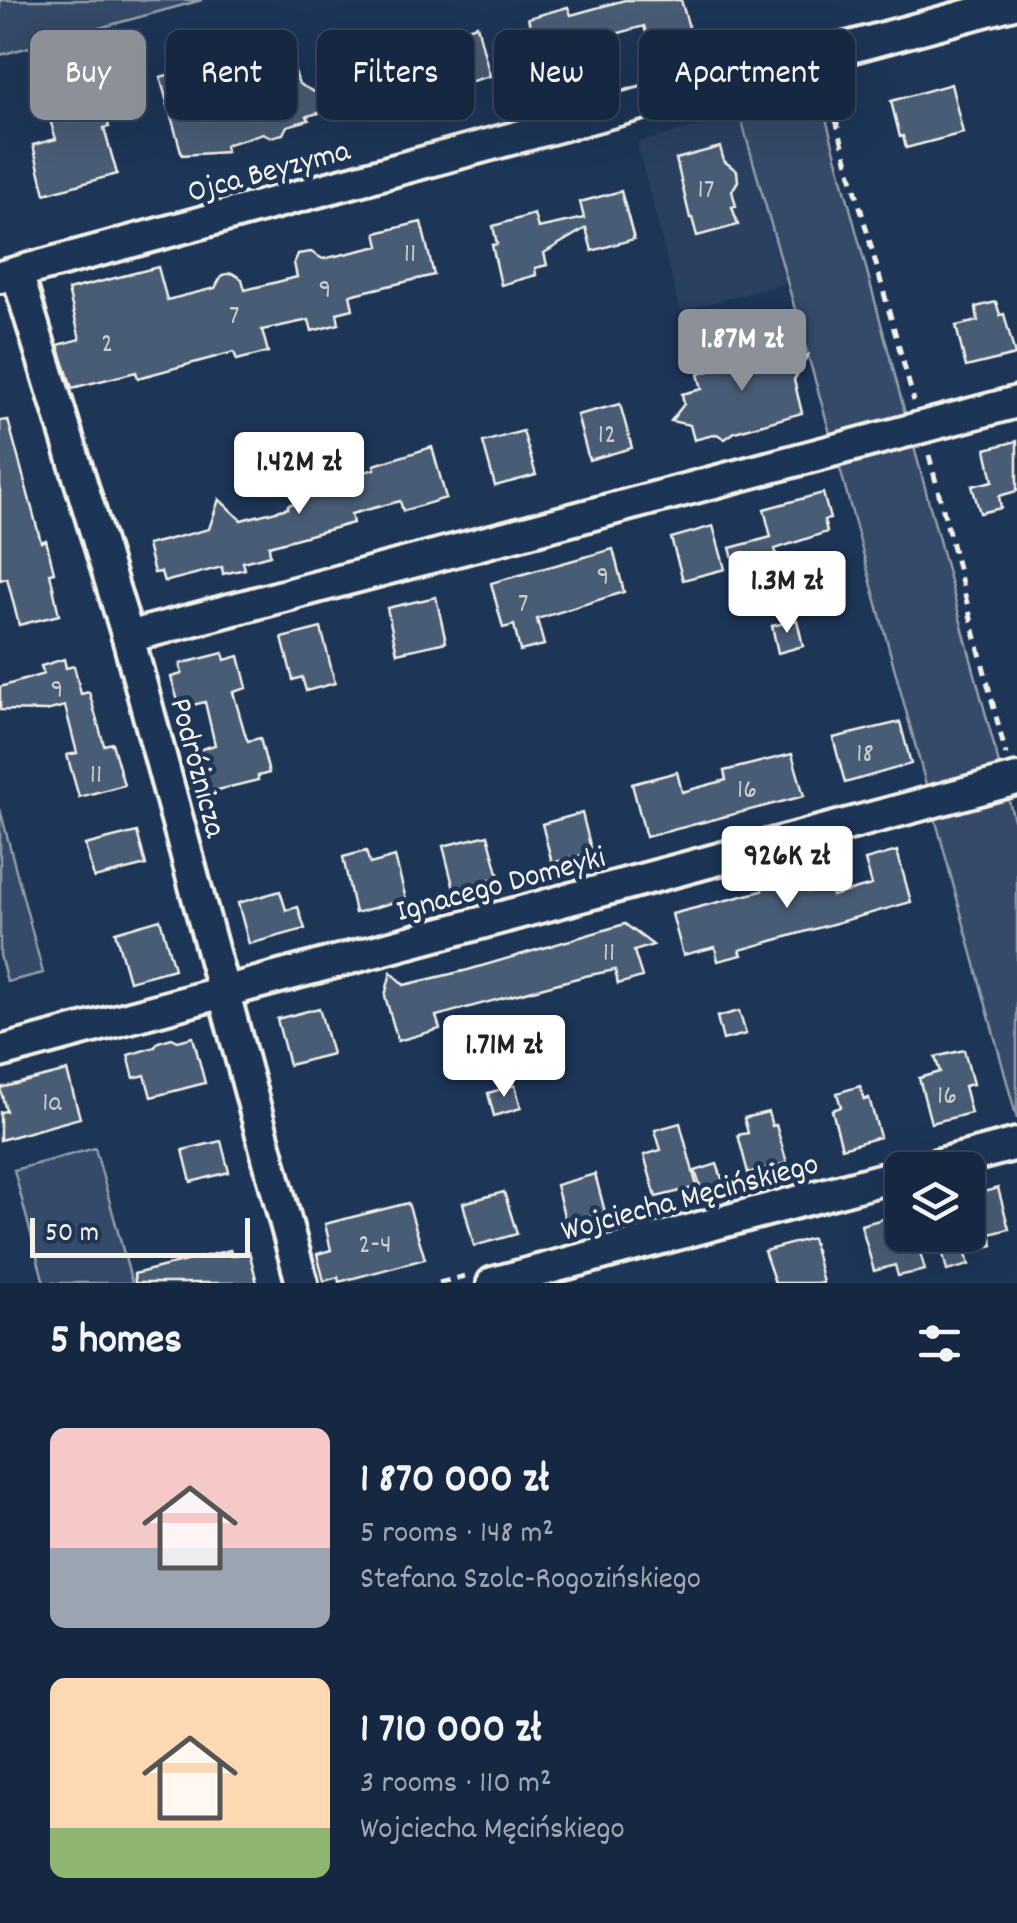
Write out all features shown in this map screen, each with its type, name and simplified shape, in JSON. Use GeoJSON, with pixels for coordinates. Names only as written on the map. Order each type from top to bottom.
{"type":"FeatureCollection","features":[{"type":"Feature","properties":{"kind":"street","name":"Ojca Beyzyma"},"geometry":{"type":"LineString","coordinates":[[9,275],[1017,2]]}},
{"type":"Feature","properties":{"kind":"street","name":"Podróżnicza"},"geometry":{"type":"LineString","coordinates":[[9,275],[128,636],[302,1283]]}},
{"type":"Feature","properties":{"kind":"street"},"geometry":{"type":"LineString","coordinates":[[128,636],[1017,402]]}},
{"type":"Feature","properties":{"kind":"street","name":"Ignacego Domeyki"},"geometry":{"type":"LineString","coordinates":[[0,1052],[1017,779]]}},
{"type":"Feature","properties":{"kind":"street"},"geometry":{"type":"LineString","coordinates":[[985,1152],[1017,1144]]}},
{"type":"Feature","properties":{"kind":"street","name":"Wojciecha Męcińskiego"},"geometry":{"type":"LineString","coordinates":[[492,1283],[885,1179]]}},
{"type":"Feature","properties":{"kind":"shaded area"},"geometry":{"type":"Polygon","coordinates":[[[0,0],[202,0],[92,30],[30,30],[30,47],[0,55],[0,0]]]}},
{"type":"Feature","properties":{"kind":"shaded area"},"geometry":{"type":"Polygon","coordinates":[[[722,120],[741,120],[785,284],[680,311],[637,143],[722,120]]]}},
{"type":"Feature","properties":{"kind":"shaded area"},"geometry":{"type":"Polygon","coordinates":[[[741,120],[826,120],[1017,831],[1017,1119],[741,120]]]}},
{"type":"Feature","properties":{"kind":"shaded area"},"geometry":{"type":"Polygon","coordinates":[[[0,809],[43,973],[7,982],[0,955],[0,809]]]}},
{"type":"Feature","properties":{"kind":"shaded area"},"geometry":{"type":"Polygon","coordinates":[[[95,1148],[132,1283],[44,1283],[14,1170],[95,1148]]]}},
{"type":"Feature","properties":{"kind":"building"},"geometry":{"type":"Polygon","coordinates":[[[625,0],[681,0],[690,30],[645,30],[644,26],[619,33],[619,30],[531,30],[528,18],[568,7],[571,15],[625,0]]]}},
{"type":"Feature","properties":{"kind":"building"},"geometry":{"type":"Polygon","coordinates":[[[477,25],[490,76],[474,80],[474,30],[460,30],[477,25]]]}},
{"type":"Feature","properties":{"kind":"building"},"geometry":{"type":"Polygon","coordinates":[[[166,75],[166,98],[160,77],[166,75]]]}},
{"type":"Feature","properties":{"kind":"building"},"geometry":{"type":"Polygon","coordinates":[[[297,78],[299,84],[317,94],[317,113],[287,126],[283,134],[271,137],[263,133],[225,145],[226,152],[182,155],[172,120],[297,120],[297,78]]]}},
{"type":"Feature","properties":{"kind":"building"},"geometry":{"type":"Polygon","coordinates":[[[951,84],[963,133],[906,148],[891,101],[951,84]]]}},
{"type":"Feature","properties":{"kind":"building"},"geometry":{"type":"Polygon","coordinates":[[[50,120],[107,120],[109,127],[104,128],[117,174],[45,194],[33,145],[56,139],[50,120]]]}},
{"type":"Feature","properties":{"kind":"building"},"geometry":{"type":"Polygon","coordinates":[[[720,147],[724,161],[737,171],[738,181],[732,191],[736,206],[732,207],[738,225],[697,236],[676,159],[720,147]]]}},
{"type":"Feature","properties":{"kind":"building"},"geometry":{"type":"Polygon","coordinates":[[[621,191],[634,239],[592,251],[586,228],[544,253],[547,265],[535,268],[536,275],[501,285],[492,245],[497,244],[493,226],[534,214],[538,228],[584,218],[580,202],[621,191]]]}},
{"type":"Feature","properties":{"kind":"building"},"geometry":{"type":"Polygon","coordinates":[[[421,222],[434,275],[350,295],[353,309],[337,313],[339,324],[312,331],[309,320],[262,330],[268,352],[237,360],[234,352],[138,378],[136,372],[72,388],[58,345],[80,339],[68,290],[158,267],[167,300],[215,288],[222,275],[232,273],[242,279],[245,290],[297,277],[294,263],[298,254],[311,252],[323,259],[379,246],[376,233],[421,222]]]}},
{"type":"Feature","properties":{"kind":"building"},"geometry":{"type":"Polygon","coordinates":[[[996,302],[1000,315],[1004,314],[1015,355],[966,367],[956,326],[978,321],[976,307],[996,302]]]}},
{"type":"Feature","properties":{"kind":"building"},"geometry":{"type":"Polygon","coordinates":[[[763,336],[770,366],[808,355],[794,380],[802,413],[735,432],[725,439],[717,434],[694,440],[690,425],[671,421],[684,404],[682,394],[702,389],[698,374],[737,363],[733,344],[763,336]]]}},
{"type":"Feature","properties":{"kind":"building"},"geometry":{"type":"Polygon","coordinates":[[[620,404],[632,448],[589,460],[577,415],[620,404]]]}},
{"type":"Feature","properties":{"kind":"building"},"geometry":{"type":"Polygon","coordinates":[[[8,420],[41,542],[46,540],[59,615],[19,625],[7,578],[0,580],[0,421],[8,420]]]}},
{"type":"Feature","properties":{"kind":"building"},"geometry":{"type":"Polygon","coordinates":[[[523,431],[536,475],[495,486],[483,442],[523,431]]]}},
{"type":"Feature","properties":{"kind":"building"},"geometry":{"type":"Polygon","coordinates":[[[1017,441],[1017,491],[999,496],[1001,508],[980,513],[972,486],[993,481],[986,449],[1017,441]]]}},
{"type":"Feature","properties":{"kind":"building"},"geometry":{"type":"Polygon","coordinates":[[[432,447],[446,498],[403,511],[400,501],[351,514],[353,523],[269,546],[270,555],[243,562],[245,569],[223,574],[222,567],[164,582],[161,572],[154,573],[147,545],[209,529],[219,499],[241,520],[288,508],[295,503],[292,494],[432,447]]]}},
{"type":"Feature","properties":{"kind":"building"},"geometry":{"type":"Polygon","coordinates":[[[823,493],[830,519],[824,520],[827,532],[775,549],[779,565],[738,576],[730,548],[771,537],[764,509],[823,493]]]}},
{"type":"Feature","properties":{"kind":"building"},"geometry":{"type":"Polygon","coordinates":[[[713,526],[725,569],[683,580],[671,538],[713,526]]]}},
{"type":"Feature","properties":{"kind":"building"},"geometry":{"type":"Polygon","coordinates":[[[613,549],[624,592],[537,619],[544,645],[520,651],[514,625],[503,628],[491,583],[613,549]]]}},
{"type":"Feature","properties":{"kind":"building"},"geometry":{"type":"Polygon","coordinates":[[[436,597],[446,642],[397,653],[387,608],[436,597]]]}},
{"type":"Feature","properties":{"kind":"building"},"geometry":{"type":"Polygon","coordinates":[[[797,620],[803,646],[778,653],[772,626],[797,620]]]}},
{"type":"Feature","properties":{"kind":"building"},"geometry":{"type":"Polygon","coordinates":[[[321,628],[335,683],[306,691],[302,677],[293,680],[282,638],[321,628]]]}},
{"type":"Feature","properties":{"kind":"building"},"geometry":{"type":"Polygon","coordinates":[[[223,653],[225,660],[239,656],[247,688],[233,692],[246,737],[248,741],[260,738],[269,773],[258,776],[258,780],[210,792],[198,750],[215,745],[205,702],[180,708],[171,677],[182,674],[180,664],[223,653]]]}},
{"type":"Feature","properties":{"kind":"building"},"geometry":{"type":"Polygon","coordinates":[[[64,659],[66,668],[74,666],[81,694],[89,692],[104,745],[112,743],[124,785],[79,797],[67,755],[77,753],[65,706],[46,711],[0,710],[0,687],[44,674],[41,666],[64,659]]]}},
{"type":"Feature","properties":{"kind":"building"},"geometry":{"type":"Polygon","coordinates":[[[900,722],[911,764],[845,783],[833,738],[900,722]]]}},
{"type":"Feature","properties":{"kind":"building"},"geometry":{"type":"Polygon","coordinates":[[[792,754],[804,796],[646,837],[632,784],[677,772],[682,792],[726,780],[724,771],[792,754]]]}},
{"type":"Feature","properties":{"kind":"building"},"geometry":{"type":"Polygon","coordinates":[[[582,813],[592,853],[552,863],[542,824],[582,813]]]}},
{"type":"Feature","properties":{"kind":"building"},"geometry":{"type":"Polygon","coordinates":[[[137,832],[146,865],[94,878],[85,845],[137,832]]]}},
{"type":"Feature","properties":{"kind":"building"},"geometry":{"type":"Polygon","coordinates":[[[488,835],[499,877],[454,889],[443,846],[488,835]]]}},
{"type":"Feature","properties":{"kind":"building"},"geometry":{"type":"Polygon","coordinates":[[[366,851],[370,864],[395,857],[406,899],[355,913],[343,857],[366,851]]]}},
{"type":"Feature","properties":{"kind":"building"},"geometry":{"type":"Polygon","coordinates":[[[897,851],[911,902],[740,950],[742,955],[718,961],[715,947],[683,955],[672,914],[803,876],[808,892],[829,886],[832,896],[872,885],[865,860],[897,851]]]}},
{"type":"Feature","properties":{"kind":"building"},"geometry":{"type":"Polygon","coordinates":[[[280,891],[286,910],[298,907],[305,929],[249,944],[238,903],[280,891]]]}},
{"type":"Feature","properties":{"kind":"building"},"geometry":{"type":"Polygon","coordinates":[[[160,919],[174,969],[129,981],[115,932],[160,919]]]}},
{"type":"Feature","properties":{"kind":"building"},"geometry":{"type":"Polygon","coordinates":[[[625,924],[653,945],[634,951],[642,977],[618,984],[615,970],[585,976],[436,1016],[440,1029],[398,1041],[385,996],[391,972],[404,985],[625,924]]]}},
{"type":"Feature","properties":{"kind":"building"},"geometry":{"type":"Polygon","coordinates":[[[319,1008],[332,1054],[289,1065],[277,1019],[319,1008]]]}},
{"type":"Feature","properties":{"kind":"building"},"geometry":{"type":"Polygon","coordinates":[[[739,1011],[746,1034],[723,1040],[717,1017],[739,1011]]]}},
{"type":"Feature","properties":{"kind":"building"},"geometry":{"type":"Polygon","coordinates":[[[193,1037],[205,1083],[151,1097],[145,1075],[134,1078],[128,1055],[172,1038],[178,1041],[193,1037]]]}},
{"type":"Feature","properties":{"kind":"building"},"geometry":{"type":"Polygon","coordinates":[[[964,1050],[973,1084],[964,1086],[971,1113],[931,1123],[919,1078],[940,1072],[935,1057],[964,1050]]]}},
{"type":"Feature","properties":{"kind":"building"},"geometry":{"type":"Polygon","coordinates":[[[67,1071],[80,1118],[0,1140],[0,1112],[6,1111],[0,1088],[67,1071]]]}},
{"type":"Feature","properties":{"kind":"building"},"geometry":{"type":"Polygon","coordinates":[[[515,1085],[521,1108],[494,1116],[488,1093],[515,1085]]]}},
{"type":"Feature","properties":{"kind":"building"},"geometry":{"type":"Polygon","coordinates":[[[860,1086],[864,1100],[869,1098],[880,1137],[842,1148],[832,1110],[841,1107],[837,1093],[860,1086]]]}},
{"type":"Feature","properties":{"kind":"building"},"geometry":{"type":"Polygon","coordinates":[[[768,1112],[787,1163],[748,1173],[738,1135],[748,1133],[744,1118],[768,1112]]]}},
{"type":"Feature","properties":{"kind":"building"},"geometry":{"type":"Polygon","coordinates":[[[680,1123],[697,1187],[656,1197],[644,1155],[661,1150],[655,1130],[680,1123]]]}},
{"type":"Feature","properties":{"kind":"building"},"geometry":{"type":"Polygon","coordinates":[[[221,1141],[229,1172],[191,1182],[183,1150],[221,1141]]]}},
{"type":"Feature","properties":{"kind":"building"},"geometry":{"type":"Polygon","coordinates":[[[717,1164],[730,1201],[707,1207],[695,1171],[717,1164]]]}},
{"type":"Feature","properties":{"kind":"building"},"geometry":{"type":"Polygon","coordinates":[[[595,1174],[605,1212],[566,1223],[556,1185],[595,1174]]]}},
{"type":"Feature","properties":{"kind":"building"},"geometry":{"type":"Polygon","coordinates":[[[998,1188],[1009,1229],[990,1234],[993,1245],[985,1247],[985,1192],[998,1188]]]}},
{"type":"Feature","properties":{"kind":"building"},"geometry":{"type":"Polygon","coordinates":[[[504,1192],[517,1234],[474,1246],[463,1203],[504,1192]]]}},
{"type":"Feature","properties":{"kind":"building"},"geometry":{"type":"Polygon","coordinates":[[[408,1203],[425,1259],[339,1282],[338,1277],[324,1281],[317,1254],[331,1250],[325,1224],[408,1203]]]}},
{"type":"Feature","properties":{"kind":"building"},"geometry":{"type":"Polygon","coordinates":[[[885,1219],[885,1252],[920,1252],[925,1270],[898,1276],[895,1265],[874,1271],[861,1225],[885,1219]]]}},
{"type":"Feature","properties":{"kind":"building"},"geometry":{"type":"Polygon","coordinates":[[[812,1238],[823,1283],[775,1283],[764,1251],[812,1238]]]}},
{"type":"Feature","properties":{"kind":"building"},"geometry":{"type":"Polygon","coordinates":[[[230,1250],[232,1256],[249,1251],[257,1283],[135,1283],[134,1274],[230,1250]]]}},
{"type":"Feature","properties":{"kind":"building"},"geometry":{"type":"Polygon","coordinates":[[[943,1252],[965,1252],[969,1265],[947,1271],[943,1252]]]}}]}
